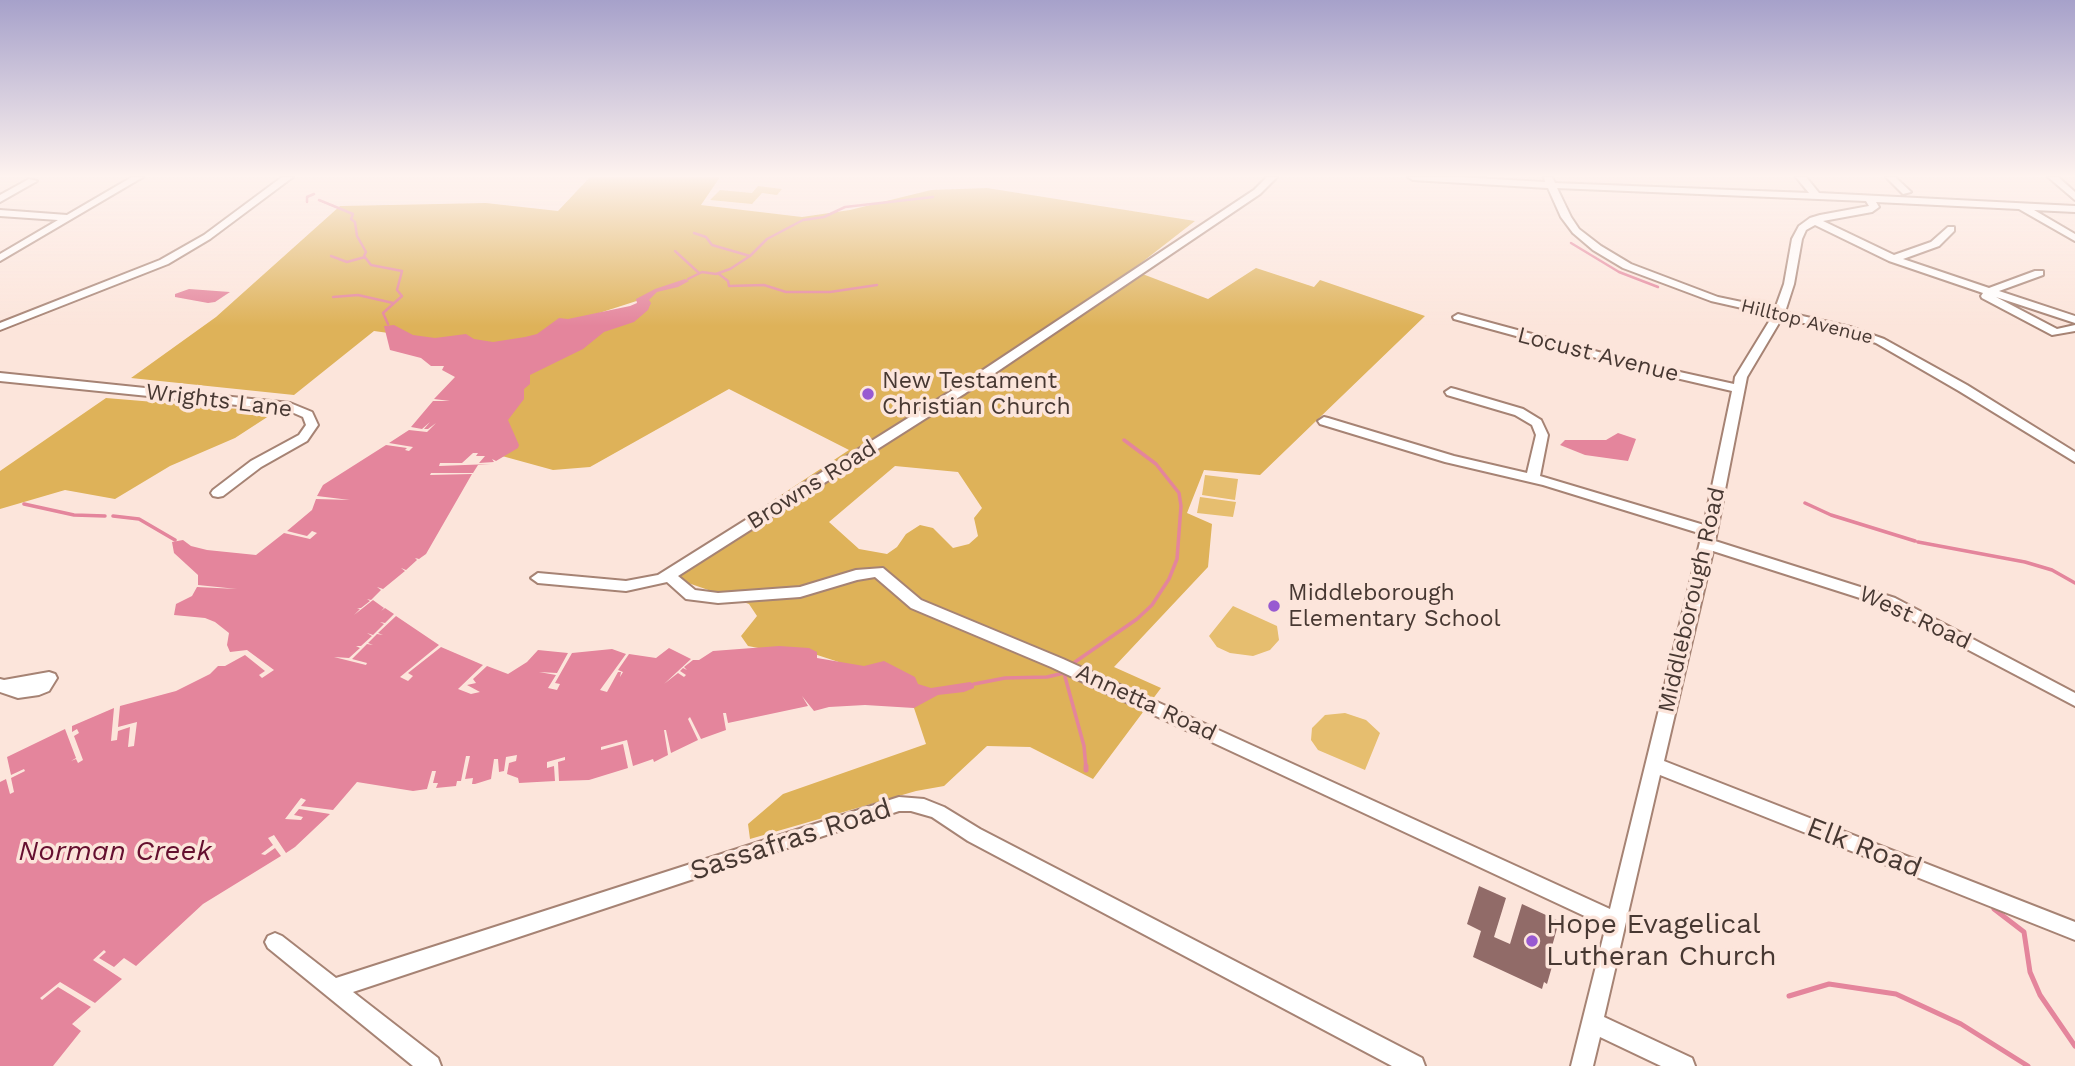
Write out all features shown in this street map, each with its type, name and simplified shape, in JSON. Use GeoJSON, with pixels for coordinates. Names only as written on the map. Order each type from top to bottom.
{"type":"FeatureCollection","features":[{"type":"Feature","properties":{"kind":"street"},"geometry":{"type":"LineString","coordinates":[[0,258],[54,227]]}},
{"type":"Feature","properties":{"kind":"street"},"geometry":{"type":"LineString","coordinates":[[0,327],[164,262],[221,227]]}},
{"type":"Feature","properties":{"kind":"street","name":"Browns Road"},"geometry":{"type":"LineString","coordinates":[[538,578],[626,586],[651,582],[668,575],[960,391],[1205,227]]}},
{"type":"Feature","properties":{"kind":"street","name":"Hilltop Avenue"},"geometry":{"type":"LineString","coordinates":[[1573,227],[1609,256],[1646,275],[1689,291],[1846,329],[1880,341],[1963,388],[2075,458]]}},
{"type":"Feature","properties":{"kind":"street","name":"Middleborough Road"},"geometry":{"type":"LineString","coordinates":[[1582,1066],[1707,538],[1738,389],[1745,367],[1779,314],[1789,284],[1797,239],[1804,227]]}},
{"type":"Feature","properties":{"kind":"street"},"geometry":{"type":"LineString","coordinates":[[1827,227],[1893,259],[2075,320]]}},
{"type":"Feature","properties":{"kind":"street"},"geometry":{"type":"LineString","coordinates":[[2055,227],[2075,239]]}},
{"type":"Feature","properties":{"kind":"street"},"geometry":{"type":"LineString","coordinates":[[1893,259],[1935,244],[1951,229]]}},
{"type":"Feature","properties":{"kind":"street"},"geometry":{"type":"LineString","coordinates":[[2039,273],[1992,290],[1986,296],[2056,332],[2075,328]]}},
{"type":"Feature","properties":{"kind":"street","name":"Locust Avenue"},"geometry":{"type":"LineString","coordinates":[[1458,317],[1637,366],[1738,389]]}},
{"type":"Feature","properties":{"kind":"street","name":"Wrights Lane"},"geometry":{"type":"LineString","coordinates":[[0,377],[290,407],[308,415],[312,425],[303,438],[256,464],[218,494]]}},
{"type":"Feature","properties":{"kind":"street"},"geometry":{"type":"LineString","coordinates":[[1451,392],[1519,412],[1537,423],[1542,435],[1533,478]]}},
{"type":"Feature","properties":{"kind":"street","name":"West Road"},"geometry":{"type":"LineString","coordinates":[[1324,421],[1450,459],[1533,478],[1890,602],[2075,700]]}},
{"type":"Feature","properties":{"kind":"street","name":"Annetta Road"},"geometry":{"type":"LineString","coordinates":[[668,575],[691,595],[718,598],[800,592],[856,575],[878,572],[916,604],[1057,663],[1618,922]]}},
{"type":"Feature","properties":{"kind":"street","name":"Elk Road"},"geometry":{"type":"LineString","coordinates":[[1654,765],[2075,931]]}},
{"type":"Feature","properties":{"kind":"street","name":"Sassafras Road"},"geometry":{"type":"LineString","coordinates":[[332,989],[838,823],[899,804],[911,804],[938,812],[974,835],[1414,1066]]}},
{"type":"Feature","properties":{"kind":"street"},"geometry":{"type":"LineString","coordinates":[[275,942],[430,1066]]}},
{"type":"Feature","properties":{"kind":"street"},"geometry":{"type":"LineString","coordinates":[[1592,1023],[1684,1066]]}},
{"type":"Feature","properties":{"kind":"shaded area"},"geometry":{"type":"Polygon","coordinates":[[[317,227],[1188,227],[1132,270],[1208,299],[1256,268],[1314,287],[1320,280],[1425,316],[1260,475],[1204,470],[1187,513],[1212,524],[1208,567],[1114,667],[1161,688],[1093,779],[1030,747],[987,746],[944,786],[916,791],[750,839],[748,824],[783,794],[926,744],[906,684],[805,651],[774,651],[748,646],[741,636],[757,616],[749,604],[662,574],[849,450],[729,389],[590,467],[553,470],[502,456],[505,421],[530,371],[649,297],[593,315],[528,343],[476,345],[374,331],[294,395],[131,378],[216,317],[317,227]],[[895,466],[829,522],[859,549],[887,554],[897,547],[906,534],[920,525],[933,528],[953,548],[969,544],[978,536],[974,518],[982,508],[958,472],[895,466]]]}},
{"type":"Feature","properties":{"kind":"shaded area"},"geometry":{"type":"Polygon","coordinates":[[[106,398],[275,412],[235,438],[170,466],[115,499],[65,490],[0,509],[0,471],[106,398]]]}},
{"type":"Feature","properties":{"kind":"shaded area"},"geometry":{"type":"Polygon","coordinates":[[[1205,475],[1238,479],[1235,500],[1202,495],[1205,475]]]}},
{"type":"Feature","properties":{"kind":"shaded area"},"geometry":{"type":"Polygon","coordinates":[[[1200,497],[1236,502],[1233,517],[1197,513],[1200,497]]]}},
{"type":"Feature","properties":{"kind":"shaded area"},"geometry":{"type":"Polygon","coordinates":[[[1233,606],[1277,626],[1279,640],[1270,650],[1253,656],[1230,653],[1217,647],[1209,636],[1233,606]]]}},
{"type":"Feature","properties":{"kind":"shaded area"},"geometry":{"type":"Polygon","coordinates":[[[1345,713],[1366,720],[1380,733],[1365,770],[1318,750],[1311,740],[1312,728],[1325,715],[1345,713]]]}},
{"type":"Feature","properties":{"kind":"water","name":"Norman Creek"},"geometry":{"type":"Polygon","coordinates":[[[685,279],[689,281],[657,292],[649,300],[651,303],[648,310],[634,322],[604,332],[583,349],[530,375],[530,384],[524,389],[524,399],[508,420],[518,448],[496,461],[492,459],[494,462],[479,463],[485,456],[476,456],[478,453],[473,453],[462,463],[440,463],[439,466],[491,464],[478,465],[473,473],[431,473],[430,475],[472,474],[426,554],[419,559],[415,558],[417,560],[406,570],[401,568],[405,571],[383,589],[377,587],[381,590],[371,600],[367,599],[370,601],[361,608],[357,608],[360,609],[354,615],[373,600],[384,608],[381,611],[385,608],[394,614],[385,623],[380,622],[384,624],[373,635],[367,633],[372,636],[361,646],[356,646],[360,648],[349,658],[334,657],[366,665],[367,663],[352,659],[367,644],[373,645],[368,643],[377,634],[383,635],[378,633],[396,616],[439,645],[400,677],[408,681],[413,676],[408,673],[441,647],[483,665],[458,689],[471,694],[480,692],[467,685],[476,683],[473,679],[487,666],[508,674],[527,662],[538,650],[568,653],[557,673],[539,672],[556,675],[548,688],[557,690],[560,684],[555,683],[572,653],[612,649],[626,654],[600,690],[607,692],[618,672],[621,672],[620,677],[623,672],[618,670],[629,654],[656,658],[669,648],[691,659],[664,684],[678,673],[684,677],[686,675],[680,671],[683,668],[687,670],[684,667],[713,651],[779,646],[809,648],[817,652],[817,658],[864,666],[884,661],[915,677],[918,684],[931,688],[970,682],[974,684],[974,688],[938,695],[914,708],[865,705],[829,707],[814,711],[802,696],[808,706],[728,723],[726,713],[723,713],[726,730],[701,739],[690,717],[688,719],[698,740],[671,753],[664,730],[668,755],[654,762],[653,759],[633,766],[627,740],[601,747],[601,750],[623,744],[628,768],[589,780],[559,781],[558,762],[565,760],[565,757],[547,762],[547,768],[554,766],[555,781],[519,783],[518,778],[507,774],[509,763],[516,761],[517,755],[506,757],[504,771],[499,772],[498,759],[494,759],[491,779],[472,784],[473,778],[465,779],[470,756],[466,756],[461,781],[457,781],[456,786],[436,788],[438,783],[433,783],[436,771],[432,771],[427,789],[413,791],[357,782],[333,810],[301,806],[306,800],[301,798],[285,819],[301,820],[303,817],[294,815],[299,809],[330,814],[286,853],[274,835],[268,838],[273,845],[261,854],[265,855],[275,848],[281,856],[203,904],[136,966],[124,958],[114,967],[99,958],[106,952],[104,950],[93,960],[122,979],[95,1003],[60,982],[40,998],[42,1000],[58,987],[91,1007],[72,1024],[81,1031],[53,1066],[0,1066],[0,782],[6,779],[10,794],[14,792],[11,778],[25,771],[24,769],[11,775],[7,757],[65,729],[76,758],[71,761],[76,759],[78,763],[83,760],[74,736],[79,733],[77,729],[72,732],[72,726],[114,708],[111,741],[117,740],[118,731],[130,727],[128,747],[134,746],[137,722],[118,727],[120,706],[176,691],[210,674],[218,666],[225,666],[245,655],[265,671],[259,675],[262,678],[274,670],[247,650],[230,652],[227,645],[229,633],[215,622],[205,618],[174,615],[176,604],[192,596],[197,587],[237,589],[198,585],[198,575],[174,553],[172,542],[183,540],[191,546],[207,550],[256,555],[284,533],[310,539],[317,533],[312,531],[307,536],[287,531],[312,510],[316,499],[350,500],[317,496],[323,485],[386,445],[407,448],[405,450],[409,451],[413,447],[389,443],[409,430],[427,432],[436,423],[428,429],[424,429],[430,422],[422,429],[411,427],[433,401],[450,401],[434,399],[455,377],[442,370],[444,366],[431,366],[421,358],[390,350],[384,326],[394,325],[413,335],[435,338],[466,334],[474,339],[493,342],[537,334],[559,318],[568,319],[630,306],[637,303],[636,299],[655,289],[685,279]]]}},
{"type":"Feature","properties":{"kind":"water"},"geometry":{"type":"Polygon","coordinates":[[[189,289],[230,292],[215,302],[208,303],[175,297],[175,294],[189,289]]]}},
{"type":"Feature","properties":{"kind":"water"},"geometry":{"type":"Polygon","coordinates":[[[1618,433],[1636,439],[1628,461],[1585,455],[1560,445],[1565,440],[1606,440],[1618,433]]]}},
{"type":"Feature","properties":{"kind":"building","name":"Hope Evagelical Lutheran Church"},"geometry":{"type":"Polygon","coordinates":[[[1479,886],[1506,898],[1494,937],[1510,944],[1522,904],[1559,921],[1548,961],[1553,963],[1547,984],[1544,982],[1542,989],[1473,957],[1481,931],[1467,924],[1479,886]]]}},
{"type":"Feature","properties":{"kind":"waterway"},"geometry":{"type":"LineString","coordinates":[[356,227],[357,236],[366,252],[365,257]]}},
{"type":"Feature","properties":{"kind":"waterway"},"geometry":{"type":"LineString","coordinates":[[750,256],[767,239],[790,227]]}},
{"type":"Feature","properties":{"kind":"waterway"},"geometry":{"type":"LineString","coordinates":[[694,233],[706,237],[712,245],[750,256]]}},
{"type":"Feature","properties":{"kind":"waterway"},"geometry":{"type":"LineString","coordinates":[[1571,243],[1619,272],[1658,287]]}},
{"type":"Feature","properties":{"kind":"waterway"},"geometry":{"type":"LineString","coordinates":[[675,251],[699,273]]}},
{"type":"Feature","properties":{"kind":"waterway"},"geometry":{"type":"LineString","coordinates":[[331,256],[347,262],[365,257]]}},
{"type":"Feature","properties":{"kind":"waterway"},"geometry":{"type":"LineString","coordinates":[[688,279],[702,272],[716,274],[730,269],[750,256]]}},
{"type":"Feature","properties":{"kind":"waterway"},"geometry":{"type":"LineString","coordinates":[[365,257],[371,265],[402,271],[397,290],[402,296],[383,313],[388,324]]}},
{"type":"Feature","properties":{"kind":"waterway"},"geometry":{"type":"LineString","coordinates":[[719,274],[728,281],[729,286],[764,285],[786,292],[830,292],[877,285]]}},
{"type":"Feature","properties":{"kind":"waterway"},"geometry":{"type":"LineString","coordinates":[[333,297],[358,295],[393,303]]}},
{"type":"Feature","properties":{"kind":"waterway"},"geometry":{"type":"LineString","coordinates":[[1075,662],[1137,619],[1152,605],[1169,579],[1177,559],[1181,506],[1179,493],[1156,464],[1124,440]]}},
{"type":"Feature","properties":{"kind":"waterway"},"geometry":{"type":"LineString","coordinates":[[1805,503],[1831,515],[1915,541]]}},
{"type":"Feature","properties":{"kind":"waterway"},"geometry":{"type":"LineString","coordinates":[[24,504],[74,515],[105,516]]}},
{"type":"Feature","properties":{"kind":"waterway"},"geometry":{"type":"LineString","coordinates":[[113,516],[139,519],[175,540]]}},
{"type":"Feature","properties":{"kind":"waterway"},"geometry":{"type":"LineString","coordinates":[[1918,542],[2025,562],[2052,570],[2075,583]]}},
{"type":"Feature","properties":{"kind":"waterway"},"geometry":{"type":"LineString","coordinates":[[974,684],[1005,678],[1047,677],[1064,673],[1084,746],[1086,768]]}},
{"type":"Feature","properties":{"kind":"waterway"},"geometry":{"type":"LineString","coordinates":[[1994,909],[2024,932],[2030,972],[2040,995],[2075,1046]]}},
{"type":"Feature","properties":{"kind":"waterway"},"geometry":{"type":"LineString","coordinates":[[1789,996],[1829,984],[1896,994],[1961,1024],[2028,1066]]}},
{"type":"Feature","properties":{"kind":"place","name":"New Testament Christian Church"},"geometry":{"type":"Point","coordinates":[868,394]}},
{"type":"Feature","properties":{"kind":"place","name":"Middleborough Elementary School"},"geometry":{"type":"Point","coordinates":[1274,606]}},
{"type":"Feature","properties":{"kind":"place","name":"Hope Evagelical Lutheran Church"},"geometry":{"type":"Point","coordinates":[1532,941]}}]}
